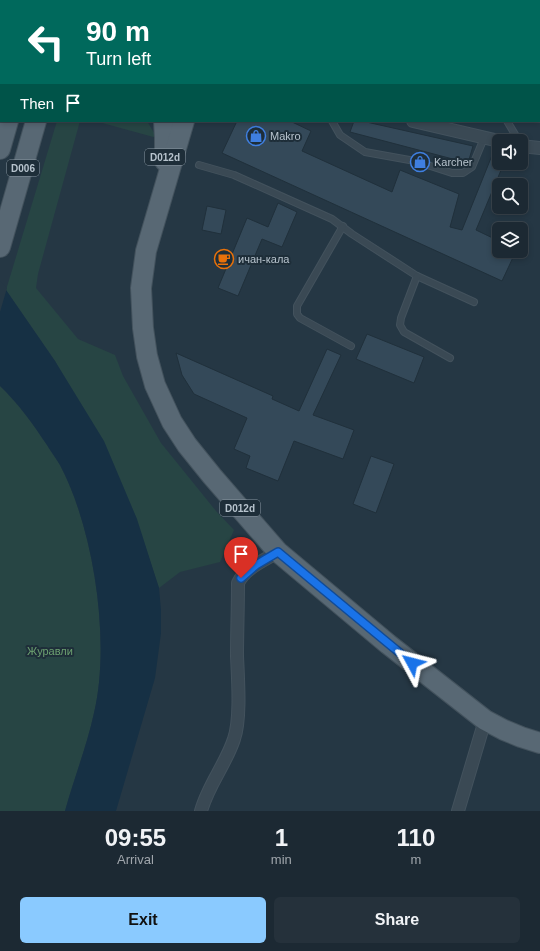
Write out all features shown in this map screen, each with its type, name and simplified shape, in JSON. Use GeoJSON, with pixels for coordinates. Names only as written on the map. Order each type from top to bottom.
{"type":"FeatureCollection","features":[{"type":"Feature","properties":{"kind":"main road","name":"D006"},"geometry":{"type":"LineString","coordinates":[[0,149],[8,122]]}},
{"type":"Feature","properties":{"kind":"main road","name":"D006"},"geometry":{"type":"LineString","coordinates":[[0,247],[36,122]]}},
{"type":"Feature","properties":{"kind":"main road","name":"D012d"},"geometry":{"type":"LineString","coordinates":[[163,192],[166,147],[164,122]]}},
{"type":"Feature","properties":{"kind":"main road","name":"D012d"},"geometry":{"type":"LineString","coordinates":[[184,122],[146,250],[141,288],[144,342],[155,385],[165,410],[187,445],[278,552],[388,644],[485,720],[510,733],[540,743]]}},
{"type":"Feature","properties":{"kind":"street"},"geometry":{"type":"LineString","coordinates":[[417,122],[492,140]]}},
{"type":"Feature","properties":{"kind":"street"},"geometry":{"type":"LineString","coordinates":[[528,146],[540,148]]}},
{"type":"Feature","properties":{"kind":"street"},"geometry":{"type":"LineString","coordinates":[[201,811],[205,798],[234,739],[237,725],[238,583],[245,573],[278,552]]}},
{"type":"Feature","properties":{"kind":"street"},"geometry":{"type":"LineString","coordinates":[[458,811],[485,720]]}},
{"type":"Feature","properties":{"kind":"lane"},"geometry":{"type":"LineString","coordinates":[[333,122],[340,135],[365,152],[415,161],[452,173],[463,173],[472,167],[484,138]]}},
{"type":"Feature","properties":{"kind":"lane"},"geometry":{"type":"LineString","coordinates":[[508,122],[515,134]]}},
{"type":"Feature","properties":{"kind":"lane"},"geometry":{"type":"LineString","coordinates":[[199,165],[234,175],[332,219],[352,234],[417,276],[474,302]]}},
{"type":"Feature","properties":{"kind":"lane"},"geometry":{"type":"LineString","coordinates":[[343,226],[297,306],[297,314],[300,318],[351,346]]}},
{"type":"Feature","properties":{"kind":"lane"},"geometry":{"type":"LineString","coordinates":[[417,276],[401,318],[400,325],[404,332],[450,358]]}},
{"type":"Feature","properties":{"kind":"green space"},"geometry":{"type":"Polygon","coordinates":[[[57,122],[80,122],[38,274],[36,288],[78,339],[115,355],[123,376],[161,443],[216,511],[234,530],[220,562],[180,572],[159,588],[135,516],[55,361],[6,290],[57,122]]]}},
{"type":"Feature","properties":{"kind":"green space"},"geometry":{"type":"Polygon","coordinates":[[[99,122],[148,122],[157,138],[99,122]]]}},
{"type":"Feature","properties":{"kind":"green space","name":"Журавли"},"geometry":{"type":"Polygon","coordinates":[[[0,386],[25,414],[60,465],[72,491],[82,521],[96,586],[100,620],[101,653],[99,685],[91,725],[65,811],[0,811],[0,386]]]}},
{"type":"Feature","properties":{"kind":"water"},"geometry":{"type":"Polygon","coordinates":[[[0,283],[55,361],[104,441],[137,519],[159,588],[161,633],[155,678],[116,811],[65,811],[91,725],[99,685],[101,653],[100,620],[96,586],[82,521],[72,491],[60,465],[25,414],[0,386],[0,283]]]}},
{"type":"Feature","properties":{"kind":"pier"},"geometry":{"type":"Polygon","coordinates":[[[0,281],[7,288],[0,312],[0,281]]]}},
{"type":"Feature","properties":{"kind":"building"},"geometry":{"type":"Polygon","coordinates":[[[237,122],[292,122],[311,131],[302,151],[392,192],[400,170],[459,194],[450,227],[462,230],[492,155],[492,170],[501,170],[498,178],[492,178],[492,192],[476,230],[492,238],[492,258],[513,258],[502,281],[222,153],[237,122]]]}},
{"type":"Feature","properties":{"kind":"building"},"geometry":{"type":"Polygon","coordinates":[[[354,122],[366,122],[473,146],[468,163],[350,132],[354,122]]]}},
{"type":"Feature","properties":{"kind":"building"},"geometry":{"type":"Polygon","coordinates":[[[278,203],[297,212],[282,247],[262,239],[238,296],[218,288],[247,218],[268,227],[278,203]]]}},
{"type":"Feature","properties":{"kind":"building"},"geometry":{"type":"Polygon","coordinates":[[[207,206],[226,210],[221,234],[202,230],[207,206]]]}},
{"type":"Feature","properties":{"kind":"building"},"geometry":{"type":"Polygon","coordinates":[[[367,334],[424,357],[414,383],[356,359],[367,334]]]}},
{"type":"Feature","properties":{"kind":"building"},"geometry":{"type":"Polygon","coordinates":[[[327,349],[341,355],[313,415],[354,430],[343,459],[294,441],[278,481],[246,468],[250,456],[234,449],[247,418],[194,394],[182,375],[176,353],[273,396],[272,399],[299,411],[327,349]]]}},
{"type":"Feature","properties":{"kind":"building"},"geometry":{"type":"Polygon","coordinates":[[[371,456],[394,464],[376,513],[353,504],[371,456]]]}},
{"type":"Feature","properties":{"kind":"place","name":"Makro"},"geometry":{"type":"Point","coordinates":[256,136]}},
{"type":"Feature","properties":{"kind":"place","name":"Karcher"},"geometry":{"type":"Point","coordinates":[420,162]}},
{"type":"Feature","properties":{"kind":"place","name":"ичан-кала"},"geometry":{"type":"Point","coordinates":[224,259]}},
{"type":"Feature","properties":{"kind":"route"},"geometry":{"type":"LineString","coordinates":[[241,578],[256,565],[278,552],[412,663]]}}]}
